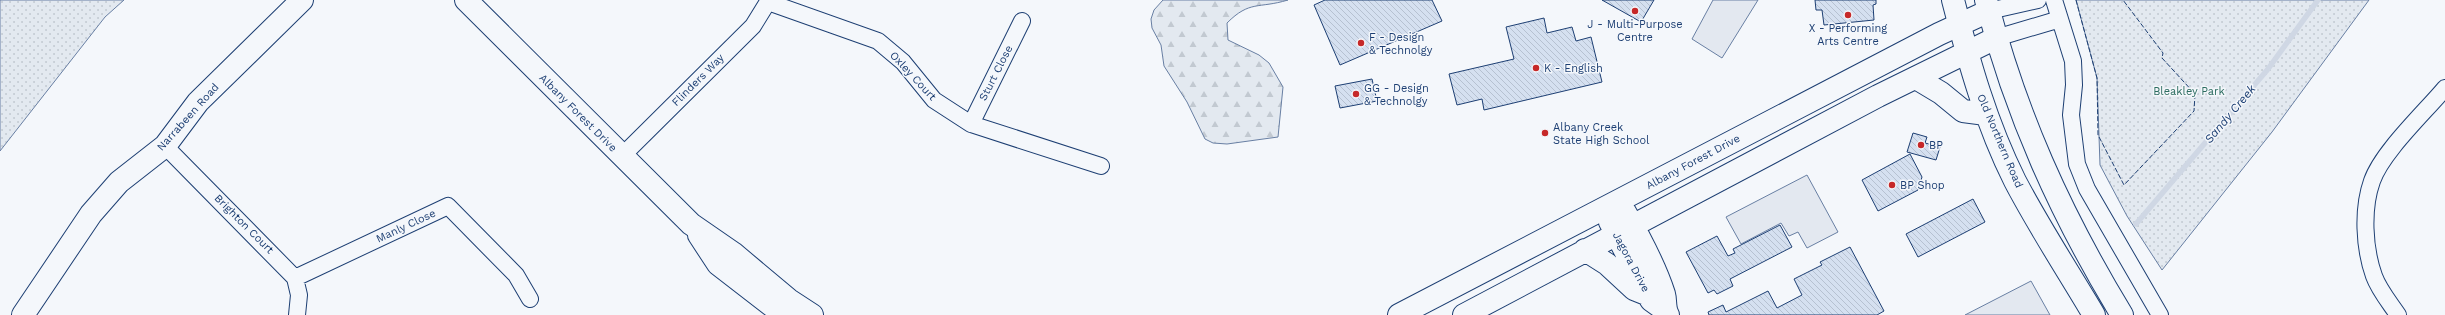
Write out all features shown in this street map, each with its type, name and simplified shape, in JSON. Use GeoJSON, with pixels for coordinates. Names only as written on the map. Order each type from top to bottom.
{"type":"FeatureCollection","features":[{"type":"Feature","properties":{"kind":"main road","name":"Narrabeen Road"},"geometry":{"type":"LineString","coordinates":[[23,315],[91,214],[119,182],[165,146],[198,102],[302,0]]}},
{"type":"Feature","properties":{"kind":"main road","name":"Albany Forest Drive"},"geometry":{"type":"LineString","coordinates":[[466,0],[691,224],[733,253],[789,300],[812,315]]}},
{"type":"Feature","properties":{"kind":"main road","name":"Old Northern Road"},"geometry":{"type":"LineString","coordinates":[[1953,0],[1986,114],[2016,181],[2094,315]]}},
{"type":"Feature","properties":{"kind":"main road","name":"Albany Forest Drive"},"geometry":{"type":"LineString","coordinates":[[1399,315],[1959,24],[1988,6]]}},
{"type":"Feature","properties":{"kind":"main road"},"geometry":{"type":"LineString","coordinates":[[1988,6],[1996,38],[2026,127],[2058,200],[2095,271],[2122,315]]}},
{"type":"Feature","properties":{"kind":"main road"},"geometry":{"type":"LineString","coordinates":[[1464,315],[1585,250],[1996,38]]}},
{"type":"Feature","properties":{"kind":"main road"},"geometry":{"type":"LineString","coordinates":[[1916,78],[1940,93],[1963,111],[1986,114]]}},
{"type":"Feature","properties":{"kind":"main road","name":"Jagora Drive"},"geometry":{"type":"LineString","coordinates":[[1611,205],[1664,296],[1666,312]]}},
{"type":"Feature","properties":{"kind":"main road","name":"Albany Forest Drive"},"geometry":{"type":"LineString","coordinates":[[691,224],[718,264],[784,315]]}},
{"type":"Feature","properties":{"kind":"main road","name":"Jagora Drive"},"geometry":{"type":"LineString","coordinates":[[1625,230],[1648,295],[1651,300],[1666,312]]}},
{"type":"Feature","properties":{"kind":"main road"},"geometry":{"type":"LineString","coordinates":[[1585,250],[1607,264],[1634,289],[1648,295]]}},
{"type":"Feature","properties":{"kind":"street"},"geometry":{"type":"LineString","coordinates":[[1988,6],[2038,0]]}},
{"type":"Feature","properties":{"kind":"street"},"geometry":{"type":"LineString","coordinates":[[2054,0],[2074,72],[2071,115],[2078,164],[2087,189],[2160,315]]}},
{"type":"Feature","properties":{"kind":"street","name":"Flinders Way"},"geometry":{"type":"LineString","coordinates":[[622,156],[753,26],[769,1]]}},
{"type":"Feature","properties":{"kind":"street","name":"Oxley Court"},"geometry":{"type":"LineString","coordinates":[[769,1],[878,41],[903,62],[934,100],[971,124],[1101,166]]}},
{"type":"Feature","properties":{"kind":"street"},"geometry":{"type":"LineString","coordinates":[[1996,38],[2060,19]]}},
{"type":"Feature","properties":{"kind":"street","name":"Sturt Close"},"geometry":{"type":"LineString","coordinates":[[971,124],[1022,22]]}},
{"type":"Feature","properties":{"kind":"street"},"geometry":{"type":"LineString","coordinates":[[2398,315],[2374,277],[2367,250],[2366,207],[2372,180],[2388,154],[2445,88]]}},
{"type":"Feature","properties":{"kind":"street","name":"Brighton Court"},"geometry":{"type":"LineString","coordinates":[[165,146],[295,278]]}},
{"type":"Feature","properties":{"kind":"street","name":"Manly Close"},"geometry":{"type":"LineString","coordinates":[[295,278],[448,206],[516,275],[530,299]]}},
{"type":"Feature","properties":{"kind":"street"},"geometry":{"type":"LineString","coordinates":[[295,278],[299,295],[297,315]]}},
{"type":"Feature","properties":{"kind":"green space"},"geometry":{"type":"Polygon","coordinates":[[[0,0],[124,0],[105,17],[0,151],[0,0]]]}},
{"type":"Feature","properties":{"kind":"green space"},"geometry":{"type":"Polygon","coordinates":[[[1163,0],[1288,0],[1248,8],[1227,23],[1228,40],[1259,55],[1269,63],[1283,87],[1278,137],[1227,144],[1213,143],[1205,139],[1187,102],[1164,66],[1161,45],[1152,28],[1151,19],[1154,10],[1163,0]]]}},
{"type":"Feature","properties":{"kind":"green space","name":"Bleakley Park"},"geometry":{"type":"Polygon","coordinates":[[[2076,0],[2369,0],[2272,132],[2162,270],[2127,216],[2100,165],[2097,78],[2076,0]]]}},
{"type":"Feature","properties":{"kind":"shaded area"},"geometry":{"type":"Polygon","coordinates":[[[1713,0],[1758,0],[1722,58],[1692,39],[1713,0]]]}},
{"type":"Feature","properties":{"kind":"shaded area"},"geometry":{"type":"Polygon","coordinates":[[[1807,175],[1838,232],[1807,248],[1798,232],[1789,236],[1781,223],[1741,244],[1726,217],[1807,175]]]}},
{"type":"Feature","properties":{"kind":"shaded area"},"geometry":{"type":"Polygon","coordinates":[[[2031,281],[2050,315],[1965,315],[2031,281]]]}},
{"type":"Feature","properties":{"kind":"building","name":"F - Design & Technolgy"},"geometry":{"type":"Polygon","coordinates":[[[1325,0],[1432,0],[1442,21],[1340,65],[1314,5],[1325,0]]]}},
{"type":"Feature","properties":{"kind":"building","name":"J - Multi-Purpose Centre"},"geometry":{"type":"Polygon","coordinates":[[[1602,0],[1654,0],[1641,22],[1602,0]]]}},
{"type":"Feature","properties":{"kind":"building","name":"X - Performing Arts Centre"},"geometry":{"type":"Polygon","coordinates":[[[1815,0],[1876,0],[1876,4],[1873,5],[1874,20],[1824,25],[1822,10],[1816,10],[1815,0]]]}},
{"type":"Feature","properties":{"kind":"building","name":"K - English"},"geometry":{"type":"Polygon","coordinates":[[[1544,18],[1547,33],[1572,27],[1576,41],[1591,37],[1602,82],[1484,110],[1482,99],[1457,105],[1449,74],[1514,59],[1506,27],[1544,18]]]}},
{"type":"Feature","properties":{"kind":"building","name":"GG - Design & Technolgy"},"geometry":{"type":"Polygon","coordinates":[[[1372,79],[1377,101],[1340,108],[1335,86],[1372,79]]]}},
{"type":"Feature","properties":{"kind":"building","name":"BP"},"geometry":{"type":"Polygon","coordinates":[[[1913,133],[1927,137],[1925,143],[1940,147],[1936,160],[1907,152],[1913,133]]]}},
{"type":"Feature","properties":{"kind":"building","name":"BP Shop"},"geometry":{"type":"Polygon","coordinates":[[[1910,154],[1922,177],[1918,190],[1878,211],[1862,180],[1910,154]]]}},
{"type":"Feature","properties":{"kind":"building"},"geometry":{"type":"Polygon","coordinates":[[[1973,199],[1985,222],[1918,257],[1906,234],[1973,199]]]}},
{"type":"Feature","properties":{"kind":"building"},"geometry":{"type":"Polygon","coordinates":[[[1780,225],[1792,247],[1730,279],[1733,286],[1717,294],[1714,290],[1708,293],[1686,252],[1717,236],[1728,256],[1735,253],[1733,249],[1780,225]]]}},
{"type":"Feature","properties":{"kind":"building"},"geometry":{"type":"Polygon","coordinates":[[[1850,247],[1884,311],[1877,315],[1709,315],[1708,312],[1723,305],[1726,312],[1768,291],[1777,308],[1802,295],[1794,279],[1822,265],[1820,262],[1850,247]]]}},
{"type":"Feature","properties":{"kind":"waterway","name":"Sandy Creek"},"geometry":{"type":"LineString","coordinates":[[2136,224],[2268,69],[2318,0]]}},
{"type":"Feature","properties":{"kind":"fence"},"geometry":{"type":"LineString","coordinates":[[2076,0],[2097,78],[2098,135],[2124,185],[2194,111],[2195,94],[2162,58],[2163,53],[2123,0]]}},
{"type":"Feature","properties":{"kind":"place","name":"J - Multi-Purpose Centre"},"geometry":{"type":"Point","coordinates":[1635,11]}},
{"type":"Feature","properties":{"kind":"place","name":"X - Performing Arts Centre"},"geometry":{"type":"Point","coordinates":[1848,15]}},
{"type":"Feature","properties":{"kind":"place","name":"F - Design & Technolgy"},"geometry":{"type":"Point","coordinates":[1361,43]}},
{"type":"Feature","properties":{"kind":"place","name":"K - English"},"geometry":{"type":"Point","coordinates":[1536,68]}},
{"type":"Feature","properties":{"kind":"place","name":"GG - Design & Technolgy"},"geometry":{"type":"Point","coordinates":[1356,94]}},
{"type":"Feature","properties":{"kind":"place","name":"Albany Creek State High School"},"geometry":{"type":"Point","coordinates":[1545,133]}},
{"type":"Feature","properties":{"kind":"place","name":"BP"},"geometry":{"type":"Point","coordinates":[1921,145]}},
{"type":"Feature","properties":{"kind":"place","name":"BP Shop"},"geometry":{"type":"Point","coordinates":[1892,185]}}]}
